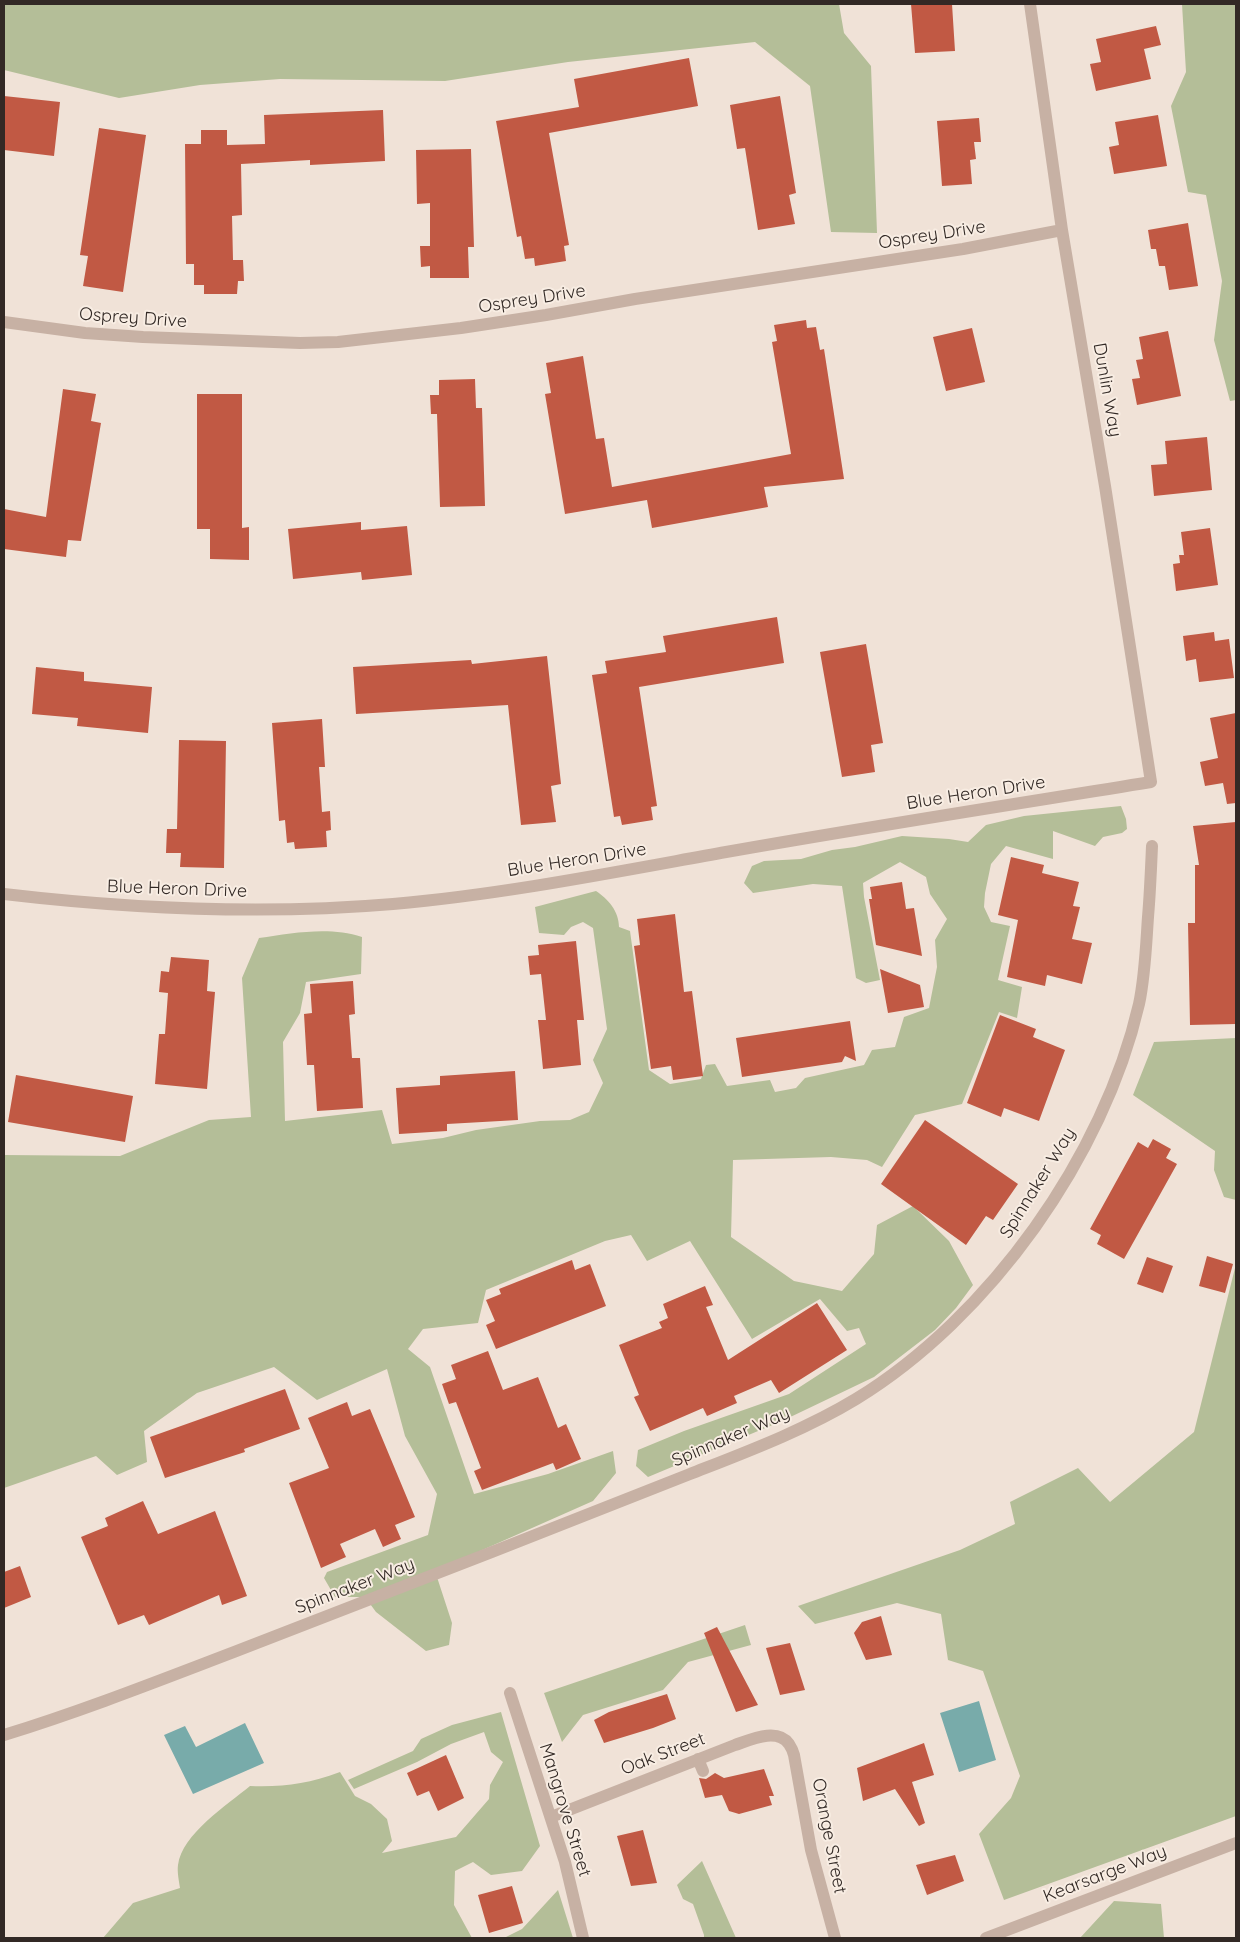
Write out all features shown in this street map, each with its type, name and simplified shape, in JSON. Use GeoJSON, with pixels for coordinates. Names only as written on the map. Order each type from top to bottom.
{"type":"FeatureCollection","features":[{"type":"Feature","properties":{"kind":"street","name":"Dunlin Way"},"geometry":{"type":"LineString","coordinates":[[1030,4],[1062,230],[1105,486],[1151,782]]}},
{"type":"Feature","properties":{"kind":"street","name":"Osprey Drive"},"geometry":{"type":"LineString","coordinates":[[4,322],[85,333],[143,338],[300,343],[338,342],[537,317],[682,292],[963,249],[1062,230]]}},
{"type":"Feature","properties":{"kind":"street","name":"Blue Heron Drive"},"geometry":{"type":"LineString","coordinates":[[4,894],[119,906],[176,908],[274,909],[392,904],[564,882],[779,843],[1151,782]]}},
{"type":"Feature","properties":{"kind":"street","name":"Spinnaker Way"},"geometry":{"type":"LineString","coordinates":[[4,1735],[88,1707],[414,1583],[743,1453],[821,1418],[853,1401],[918,1356],[980,1296],[1037,1224],[1080,1154],[1106,1101],[1131,1032],[1140,999],[1147,942],[1152,846]]}},
{"type":"Feature","properties":{"kind":"street","name":"Mangrove Street"},"geometry":{"type":"LineString","coordinates":[[510,1693],[564,1862],[583,1938]]}},
{"type":"Feature","properties":{"kind":"street","name":"Oak Street"},"geometry":{"type":"LineString","coordinates":[[550,1817],[701,1765],[759,1738],[774,1735],[788,1742]]}},
{"type":"Feature","properties":{"kind":"street","name":"Orange Street"},"geometry":{"type":"LineString","coordinates":[[788,1742],[799,1774],[811,1850],[835,1938]]}},
{"type":"Feature","properties":{"kind":"street","name":"Kearsarge Way"},"geometry":{"type":"LineString","coordinates":[[986,1938],[1236,1843]]}},
{"type":"Feature","properties":{"kind":"green space"},"geometry":{"type":"Polygon","coordinates":[[[4,4],[839,4],[844,33],[871,66],[877,233],[831,232],[810,86],[755,42],[568,62],[445,81],[280,79],[200,85],[119,98],[4,70],[4,4]]]}},
{"type":"Feature","properties":{"kind":"green space"},"geometry":{"type":"Polygon","coordinates":[[[1182,4],[1236,4],[1236,400],[1230,401],[1214,340],[1222,281],[1206,195],[1188,192],[1171,106],[1186,72],[1182,4]]]}},
{"type":"Feature","properties":{"kind":"green space"},"geometry":{"type":"Polygon","coordinates":[[[1121,806],[1126,819],[1127,829],[1122,833],[1103,837],[1095,846],[1053,831],[1053,859],[1006,846],[991,864],[984,907],[991,922],[1010,926],[998,980],[1022,987],[1017,1018],[999,1012],[962,1104],[915,1115],[882,1167],[867,1160],[831,1157],[733,1160],[731,1237],[794,1281],[842,1291],[874,1254],[877,1225],[913,1206],[949,1241],[973,1285],[956,1308],[935,1330],[874,1377],[782,1421],[648,1477],[636,1466],[638,1450],[684,1431],[789,1394],[866,1344],[859,1328],[847,1331],[820,1299],[752,1339],[690,1241],[647,1261],[631,1235],[605,1241],[486,1290],[478,1323],[423,1329],[408,1349],[430,1367],[474,1494],[548,1474],[613,1451],[616,1473],[593,1501],[435,1571],[452,1623],[449,1645],[426,1651],[376,1612],[365,1597],[335,1597],[324,1578],[327,1572],[428,1535],[437,1494],[405,1436],[387,1369],[317,1400],[274,1367],[197,1393],[144,1431],[147,1462],[117,1475],[96,1456],[4,1488],[4,1155],[120,1156],[209,1120],[251,1117],[242,978],[259,938],[324,931],[362,937],[361,974],[306,982],[300,1013],[283,1042],[285,1121],[382,1110],[392,1144],[443,1138],[476,1130],[540,1121],[570,1120],[589,1112],[603,1083],[593,1060],[607,1029],[593,928],[583,922],[571,927],[564,935],[539,933],[535,907],[596,891],[612,906],[619,921],[619,927],[630,931],[649,1070],[670,1084],[701,1079],[706,1065],[715,1064],[727,1086],[770,1080],[775,1092],[796,1088],[805,1078],[864,1065],[872,1050],[895,1047],[904,1017],[929,1008],[937,967],[935,940],[947,919],[930,894],[926,877],[900,862],[863,883],[880,980],[866,983],[856,978],[842,886],[813,884],[753,893],[744,883],[752,866],[764,861],[801,859],[832,850],[855,847],[902,836],[968,842],[986,825],[1024,816],[1121,806]]]}},
{"type":"Feature","properties":{"kind":"green space"},"geometry":{"type":"Polygon","coordinates":[[[1236,1038],[1236,1200],[1224,1197],[1214,1170],[1215,1151],[1133,1095],[1154,1042],[1236,1038]]]}},
{"type":"Feature","properties":{"kind":"green space"},"geometry":{"type":"Polygon","coordinates":[[[1236,1264],[1236,1816],[1004,1900],[979,1834],[1011,1798],[1020,1776],[983,1671],[948,1660],[941,1614],[897,1603],[815,1624],[798,1606],[960,1550],[1015,1524],[1010,1502],[1078,1468],[1110,1502],[1194,1432],[1236,1264]]]}},
{"type":"Feature","properties":{"kind":"green space"},"geometry":{"type":"Polygon","coordinates":[[[745,1625],[751,1645],[688,1662],[663,1690],[583,1715],[562,1742],[544,1693],[745,1625]]]}},
{"type":"Feature","properties":{"kind":"green space"},"geometry":{"type":"Polygon","coordinates":[[[501,1712],[540,1846],[522,1871],[491,1875],[473,1862],[455,1871],[454,1905],[472,1938],[103,1938],[133,1903],[180,1888],[178,1865],[181,1853],[188,1842],[196,1831],[218,1811],[250,1786],[296,1784],[340,1772],[355,1796],[371,1804],[387,1819],[392,1841],[382,1853],[456,1837],[489,1799],[490,1785],[503,1762],[491,1752],[484,1732],[451,1744],[417,1762],[354,1789],[348,1780],[413,1751],[421,1739],[452,1725],[501,1712]]]}},
{"type":"Feature","properties":{"kind":"green space"},"geometry":{"type":"Polygon","coordinates":[[[702,1861],[736,1938],[704,1938],[693,1904],[683,1899],[677,1885],[702,1861]]]}},
{"type":"Feature","properties":{"kind":"green space"},"geometry":{"type":"Polygon","coordinates":[[[558,1890],[573,1938],[504,1938],[522,1929],[558,1890]]]}},
{"type":"Feature","properties":{"kind":"green space"},"geometry":{"type":"Polygon","coordinates":[[[1114,1901],[1161,1904],[1164,1938],[1080,1938],[1114,1901]]]}},
{"type":"Feature","properties":{"kind":"water"},"geometry":{"type":"Polygon","coordinates":[[[979,1701],[996,1760],[959,1772],[940,1713],[979,1701]]]}},
{"type":"Feature","properties":{"kind":"water"},"geometry":{"type":"Polygon","coordinates":[[[245,1723],[264,1763],[193,1794],[164,1735],[185,1726],[196,1747],[245,1723]]]}},
{"type":"Feature","properties":{"kind":"building"},"geometry":{"type":"Polygon","coordinates":[[[911,4],[952,4],[955,51],[915,53],[911,4]]]}},
{"type":"Feature","properties":{"kind":"building"},"geometry":{"type":"Polygon","coordinates":[[[1156,26],[1161,45],[1144,49],[1151,79],[1096,91],[1090,64],[1101,62],[1096,39],[1156,26]]]}},
{"type":"Feature","properties":{"kind":"building"},"geometry":{"type":"Polygon","coordinates":[[[689,58],[698,106],[549,133],[569,245],[564,246],[566,261],[535,266],[534,258],[525,259],[521,236],[517,237],[496,121],[579,107],[574,79],[689,58]]]}},
{"type":"Feature","properties":{"kind":"building"},"geometry":{"type":"Polygon","coordinates":[[[4,96],[60,102],[54,156],[4,150],[4,96]]]}},
{"type":"Feature","properties":{"kind":"building"},"geometry":{"type":"Polygon","coordinates":[[[780,96],[796,193],[789,195],[795,224],[758,230],[745,148],[737,149],[730,105],[780,96]]]}},
{"type":"Feature","properties":{"kind":"building"},"geometry":{"type":"Polygon","coordinates":[[[383,110],[385,161],[310,165],[310,160],[241,164],[242,215],[232,216],[233,260],[243,260],[244,281],[238,281],[237,294],[204,294],[204,285],[194,285],[194,264],[186,264],[185,144],[201,144],[201,130],[227,130],[227,145],[265,144],[264,115],[383,110]]]}},
{"type":"Feature","properties":{"kind":"building"},"geometry":{"type":"Polygon","coordinates":[[[1158,115],[1167,166],[1114,174],[1109,147],[1119,145],[1115,122],[1158,115]]]}},
{"type":"Feature","properties":{"kind":"building"},"geometry":{"type":"Polygon","coordinates":[[[979,118],[981,142],[974,142],[976,159],[970,160],[972,184],[942,186],[937,121],[979,118]]]}},
{"type":"Feature","properties":{"kind":"building"},"geometry":{"type":"Polygon","coordinates":[[[99,128],[146,135],[123,292],[83,286],[88,256],[80,255],[99,128]]]}},
{"type":"Feature","properties":{"kind":"building"},"geometry":{"type":"Polygon","coordinates":[[[471,149],[474,247],[468,247],[469,278],[430,278],[430,266],[421,267],[420,246],[430,246],[430,203],[417,204],[416,150],[471,149]]]}},
{"type":"Feature","properties":{"kind":"building"},"geometry":{"type":"Polygon","coordinates":[[[1188,223],[1198,286],[1169,290],[1165,266],[1159,266],[1156,249],[1151,249],[1148,230],[1188,223]]]}},
{"type":"Feature","properties":{"kind":"building"},"geometry":{"type":"Polygon","coordinates":[[[806,320],[807,328],[816,327],[820,350],[824,349],[844,479],[764,487],[768,507],[652,528],[647,500],[565,514],[545,394],[551,393],[546,363],[583,356],[596,439],[604,438],[612,487],[791,454],[772,342],[777,341],[774,325],[806,320]]]}},
{"type":"Feature","properties":{"kind":"building"},"geometry":{"type":"Polygon","coordinates":[[[972,328],[985,382],[946,391],[933,337],[972,328]]]}},
{"type":"Feature","properties":{"kind":"building"},"geometry":{"type":"Polygon","coordinates":[[[1168,331],[1181,396],[1137,405],[1132,379],[1140,378],[1136,360],[1143,359],[1139,337],[1168,331]]]}},
{"type":"Feature","properties":{"kind":"building"},"geometry":{"type":"Polygon","coordinates":[[[475,379],[476,408],[482,408],[485,506],[440,507],[437,414],[431,414],[430,395],[439,395],[439,380],[475,379]]]}},
{"type":"Feature","properties":{"kind":"building"},"geometry":{"type":"Polygon","coordinates":[[[63,389],[96,394],[91,421],[101,423],[81,541],[68,540],[66,557],[4,549],[4,509],[46,517],[63,389]]]}},
{"type":"Feature","properties":{"kind":"building"},"geometry":{"type":"Polygon","coordinates":[[[197,394],[242,394],[242,528],[249,527],[249,560],[210,559],[210,529],[197,529],[197,394]]]}},
{"type":"Feature","properties":{"kind":"building"},"geometry":{"type":"Polygon","coordinates":[[[1207,437],[1212,490],[1154,496],[1151,465],[1167,464],[1165,441],[1207,437]]]}},
{"type":"Feature","properties":{"kind":"building"},"geometry":{"type":"Polygon","coordinates":[[[361,522],[361,530],[407,526],[412,575],[362,580],[361,572],[293,579],[288,529],[361,522]]]}},
{"type":"Feature","properties":{"kind":"building"},"geometry":{"type":"Polygon","coordinates":[[[1210,528],[1218,585],[1176,591],[1173,564],[1180,563],[1179,555],[1184,555],[1181,532],[1210,528]]]}},
{"type":"Feature","properties":{"kind":"building"},"geometry":{"type":"Polygon","coordinates":[[[777,617],[784,663],[639,687],[657,806],[651,807],[653,820],[622,825],[620,816],[614,817],[592,675],[607,673],[605,661],[666,652],[663,636],[777,617]]]}},
{"type":"Feature","properties":{"kind":"building"},"geometry":{"type":"Polygon","coordinates":[[[1214,632],[1215,641],[1229,639],[1234,678],[1199,682],[1196,659],[1186,661],[1183,636],[1214,632]]]}},
{"type":"Feature","properties":{"kind":"building"},"geometry":{"type":"Polygon","coordinates":[[[866,644],[883,743],[871,745],[875,772],[842,777],[820,652],[866,644]]]}},
{"type":"Feature","properties":{"kind":"building"},"geometry":{"type":"Polygon","coordinates":[[[547,656],[561,784],[551,786],[556,822],[521,825],[508,705],[356,714],[353,667],[471,660],[472,664],[547,656]]]}},
{"type":"Feature","properties":{"kind":"building"},"geometry":{"type":"Polygon","coordinates":[[[36,667],[84,672],[84,681],[152,687],[148,733],[77,726],[78,718],[32,714],[36,667]]]}},
{"type":"Feature","properties":{"kind":"building"},"geometry":{"type":"Polygon","coordinates":[[[1236,713],[1236,803],[1227,804],[1223,783],[1205,786],[1200,762],[1218,758],[1210,718],[1236,713]]]}},
{"type":"Feature","properties":{"kind":"building"},"geometry":{"type":"Polygon","coordinates":[[[322,719],[325,767],[319,767],[322,812],[330,811],[331,830],[326,831],[327,847],[295,849],[294,842],[287,843],[285,820],[279,821],[272,723],[322,719]]]}},
{"type":"Feature","properties":{"kind":"building"},"geometry":{"type":"Polygon","coordinates":[[[179,740],[226,741],[224,868],[180,867],[181,853],[166,853],[167,829],[177,829],[179,740]]]}},
{"type":"Feature","properties":{"kind":"building"},"geometry":{"type":"Polygon","coordinates":[[[1236,822],[1236,1024],[1190,1025],[1188,923],[1195,923],[1195,865],[1199,865],[1193,826],[1236,822]]]}},
{"type":"Feature","properties":{"kind":"building"},"geometry":{"type":"Polygon","coordinates":[[[1011,857],[1044,865],[1042,873],[1079,882],[1073,906],[1080,907],[1072,939],[1092,943],[1082,984],[1047,975],[1045,986],[1007,977],[1018,920],[998,915],[1011,857]]]}},
{"type":"Feature","properties":{"kind":"building"},"geometry":{"type":"Polygon","coordinates":[[[902,882],[906,909],[914,908],[922,956],[876,945],[869,899],[872,899],[870,887],[902,882]]]}},
{"type":"Feature","properties":{"kind":"building"},"geometry":{"type":"Polygon","coordinates":[[[675,914],[684,992],[692,991],[703,1076],[673,1080],[671,1066],[651,1069],[634,946],[640,945],[637,919],[675,914]]]}},
{"type":"Feature","properties":{"kind":"building"},"geometry":{"type":"Polygon","coordinates":[[[576,941],[584,1020],[577,1020],[581,1065],[543,1069],[538,1020],[546,1020],[541,974],[530,975],[528,956],[539,955],[538,945],[576,941]]]}},
{"type":"Feature","properties":{"kind":"building"},"geometry":{"type":"Polygon","coordinates":[[[171,957],[209,960],[207,991],[215,992],[207,1089],[155,1084],[159,1034],[165,1034],[168,993],[159,992],[161,971],[169,972],[171,957]]]}},
{"type":"Feature","properties":{"kind":"building"},"geometry":{"type":"Polygon","coordinates":[[[880,969],[920,985],[924,1007],[888,1013],[880,969]]]}},
{"type":"Feature","properties":{"kind":"building"},"geometry":{"type":"Polygon","coordinates":[[[353,981],[355,1014],[349,1015],[352,1058],[360,1058],[363,1108],[317,1111],[314,1065],[307,1065],[304,1014],[312,1013],[310,984],[353,981]]]}},
{"type":"Feature","properties":{"kind":"building"},"geometry":{"type":"Polygon","coordinates":[[[1000,1015],[1036,1029],[1033,1037],[1065,1050],[1039,1121],[1004,1108],[1001,1117],[967,1103],[1000,1015]]]}},
{"type":"Feature","properties":{"kind":"building"},"geometry":{"type":"Polygon","coordinates":[[[850,1021],[856,1061],[845,1056],[842,1062],[742,1077],[736,1038],[850,1021]]]}},
{"type":"Feature","properties":{"kind":"building"},"geometry":{"type":"Polygon","coordinates":[[[515,1071],[518,1120],[447,1124],[447,1131],[399,1134],[396,1088],[440,1085],[440,1076],[515,1071]]]}},
{"type":"Feature","properties":{"kind":"building"},"geometry":{"type":"Polygon","coordinates":[[[16,1075],[133,1096],[125,1142],[8,1122],[16,1075]]]}},
{"type":"Feature","properties":{"kind":"building"},"geometry":{"type":"Polygon","coordinates":[[[925,1120],[1018,1184],[993,1220],[986,1216],[966,1245],[881,1184],[925,1120]]]}},
{"type":"Feature","properties":{"kind":"building"},"geometry":{"type":"Polygon","coordinates":[[[1153,1139],[1171,1149],[1166,1158],[1177,1164],[1124,1259],[1097,1244],[1101,1235],[1090,1229],[1138,1142],[1148,1148],[1153,1139]]]}},
{"type":"Feature","properties":{"kind":"building"},"geometry":{"type":"Polygon","coordinates":[[[1207,1256],[1233,1264],[1225,1293],[1199,1286],[1207,1256]]]}},
{"type":"Feature","properties":{"kind":"building"},"geometry":{"type":"Polygon","coordinates":[[[1147,1257],[1173,1266],[1163,1293],[1137,1284],[1147,1257]]]}},
{"type":"Feature","properties":{"kind":"building"},"geometry":{"type":"Polygon","coordinates":[[[572,1260],[575,1270],[590,1264],[606,1306],[496,1349],[486,1325],[495,1321],[486,1300],[501,1294],[499,1289],[572,1260]]]}},
{"type":"Feature","properties":{"kind":"building"},"geometry":{"type":"Polygon","coordinates":[[[705,1286],[713,1305],[706,1307],[728,1360],[817,1303],[847,1350],[779,1393],[771,1380],[734,1396],[737,1403],[707,1416],[703,1408],[650,1431],[634,1397],[639,1395],[619,1345],[662,1328],[659,1322],[668,1318],[663,1304],[705,1286]]]}},
{"type":"Feature","properties":{"kind":"building"},"geometry":{"type":"Polygon","coordinates":[[[488,1351],[503,1390],[538,1377],[558,1428],[566,1424],[581,1459],[556,1470],[553,1463],[482,1490],[474,1471],[481,1468],[456,1402],[449,1404],[442,1384],[456,1379],[451,1365],[488,1351]]]}},
{"type":"Feature","properties":{"kind":"building"},"geometry":{"type":"Polygon","coordinates":[[[285,1389],[300,1429],[244,1449],[245,1452],[165,1478],[150,1437],[285,1389]]]}},
{"type":"Feature","properties":{"kind":"building"},"geometry":{"type":"Polygon","coordinates":[[[347,1402],[352,1416],[370,1409],[415,1517],[395,1525],[401,1539],[383,1547],[375,1529],[340,1544],[346,1557],[321,1568],[289,1483],[329,1468],[308,1418],[347,1402]]]}},
{"type":"Feature","properties":{"kind":"building"},"geometry":{"type":"Polygon","coordinates":[[[143,1501],[158,1534],[215,1511],[247,1596],[222,1605],[219,1595],[149,1625],[144,1615],[118,1625],[81,1537],[108,1526],[105,1518],[143,1501]]]}},
{"type":"Feature","properties":{"kind":"building"},"geometry":{"type":"Polygon","coordinates":[[[20,1566],[31,1597],[4,1608],[4,1572],[20,1566]]]}},
{"type":"Feature","properties":{"kind":"building"},"geometry":{"type":"Polygon","coordinates":[[[881,1616],[892,1655],[866,1660],[854,1633],[862,1622],[881,1616]]]}},
{"type":"Feature","properties":{"kind":"building"},"geometry":{"type":"Polygon","coordinates":[[[717,1627],[758,1705],[736,1712],[704,1633],[717,1627]]]}},
{"type":"Feature","properties":{"kind":"building"},"geometry":{"type":"Polygon","coordinates":[[[790,1643],[805,1690],[780,1695],[766,1648],[790,1643]]]}},
{"type":"Feature","properties":{"kind":"building"},"geometry":{"type":"Polygon","coordinates":[[[667,1694],[676,1719],[604,1743],[594,1720],[609,1712],[667,1694]]]}},
{"type":"Feature","properties":{"kind":"building"},"geometry":{"type":"Polygon","coordinates":[[[924,1743],[934,1775],[912,1782],[925,1823],[919,1826],[895,1789],[863,1801],[857,1768],[924,1743]]]}},
{"type":"Feature","properties":{"kind":"building"},"geometry":{"type":"Polygon","coordinates":[[[446,1755],[464,1798],[438,1811],[429,1791],[417,1796],[407,1773],[446,1755]]]}},
{"type":"Feature","properties":{"kind":"building"},"geometry":{"type":"Polygon","coordinates":[[[764,1769],[774,1796],[769,1796],[772,1805],[739,1814],[729,1811],[722,1795],[705,1798],[699,1778],[706,1779],[715,1773],[724,1778],[764,1769]]]}},
{"type":"Feature","properties":{"kind":"building"},"geometry":{"type":"Polygon","coordinates":[[[643,1830],[657,1883],[631,1886],[617,1836],[643,1830]]]}},
{"type":"Feature","properties":{"kind":"building"},"geometry":{"type":"Polygon","coordinates":[[[955,1855],[964,1881],[927,1895],[916,1865],[955,1855]]]}},
{"type":"Feature","properties":{"kind":"building"},"geometry":{"type":"Polygon","coordinates":[[[512,1886],[523,1923],[489,1933],[478,1895],[512,1886]]]}}]}
